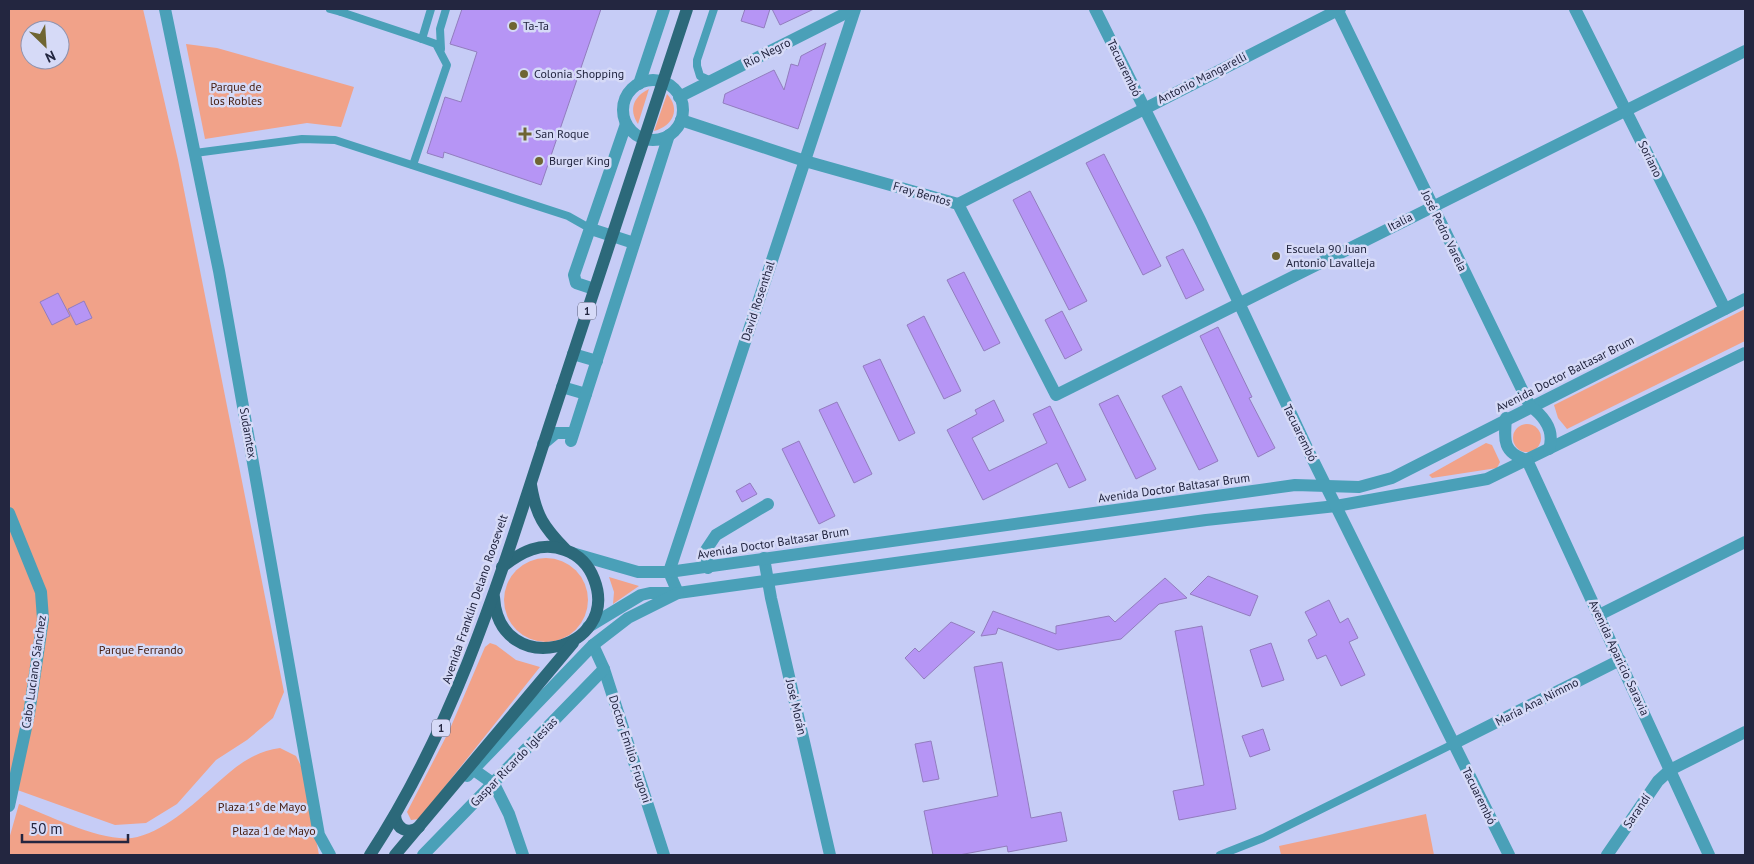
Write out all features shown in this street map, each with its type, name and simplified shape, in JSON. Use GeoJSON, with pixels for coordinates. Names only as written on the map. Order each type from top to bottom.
{"type":"FeatureCollection","features":[{"type":"Feature","properties":{"kind":"main road","name":"Avenida Franklin Delano Roosevelt"},"geometry":{"type":"LineString","coordinates":[[370,855],[395,815],[449,712],[478,640],[686,9]]}},
{"type":"Feature","properties":{"kind":"main road"},"geometry":{"type":"LineString","coordinates":[[394,855],[588,627],[597,606],[595,582],[587,567],[567,551],[540,520],[530,482]]}},
{"type":"Feature","properties":{"kind":"main road"},"geometry":{"type":"LineString","coordinates":[[502,567],[520,554],[536,548],[554,547],[567,551]]}},
{"type":"Feature","properties":{"kind":"main road"},"geometry":{"type":"LineString","coordinates":[[494,592],[495,605],[500,621],[511,635],[520,642],[531,647],[548,649],[566,645],[576,639]]}},
{"type":"Feature","properties":{"kind":"main road"},"geometry":{"type":"LineString","coordinates":[[395,815],[397,824],[403,830],[412,831],[419,827]]}},
{"type":"Feature","properties":{"kind":"street","name":"Sudamtex"},"geometry":{"type":"LineString","coordinates":[[166,9],[219,271],[320,835],[330,855]]}},
{"type":"Feature","properties":{"kind":"street"},"geometry":{"type":"LineString","coordinates":[[639,84],[664,9]]}},
{"type":"Feature","properties":{"kind":"street","name":"Río Negro"},"geometry":{"type":"LineString","coordinates":[[679,97],[854,9]]}},
{"type":"Feature","properties":{"kind":"street","name":"David Rosenthal"},"geometry":{"type":"LineString","coordinates":[[669,572],[854,9]]}},
{"type":"Feature","properties":{"kind":"street","name":"Tacuarembó"},"geometry":{"type":"LineString","coordinates":[[1095,9],[1201,222],[1336,506],[1509,855]]}},
{"type":"Feature","properties":{"kind":"street","name":"Antonio Mangarelli"},"geometry":{"type":"LineString","coordinates":[[958,204],[1338,9]]}},
{"type":"Feature","properties":{"kind":"street","name":"José Pedro Varela"},"geometry":{"type":"LineString","coordinates":[[1338,9],[1530,406],[1540,414],[1551,433],[1549,450]]}},
{"type":"Feature","properties":{"kind":"street","name":"Soriano"},"geometry":{"type":"LineString","coordinates":[[1575,9],[1725,309]]}},
{"type":"Feature","properties":{"kind":"street","name":"Italia"},"geometry":{"type":"LineString","coordinates":[[1056,395],[1745,51]]}},
{"type":"Feature","properties":{"kind":"street"},"geometry":{"type":"LineString","coordinates":[[543,444],[556,433],[572,437],[669,135],[681,120],[682,110],[679,97],[671,87],[662,82],[648,81],[639,84],[632,89],[624,101],[623,111],[626,124],[634,133],[644,139],[656,140],[669,135]]}},
{"type":"Feature","properties":{"kind":"street","name":"Fray Bentos"},"geometry":{"type":"LineString","coordinates":[[681,120],[804,161],[958,204],[1056,395]]}},
{"type":"Feature","properties":{"kind":"street"},"geometry":{"type":"LineString","coordinates":[[594,289],[576,283],[574,275],[626,124]]}},
{"type":"Feature","properties":{"kind":"street"},"geometry":{"type":"LineString","coordinates":[[591,229],[634,243]]}},
{"type":"Feature","properties":{"kind":"street","name":"Avenida Doctor Baltasar Brum"},"geometry":{"type":"LineString","coordinates":[[567,551],[638,572],[669,572],[1295,485],[1358,487],[1392,478],[1506,418],[1745,299]]}},
{"type":"Feature","properties":{"kind":"street"},"geometry":{"type":"LineString","coordinates":[[588,627],[640,595],[650,593],[678,593],[1206,520],[1336,506],[1486,479],[1745,353]]}},
{"type":"Feature","properties":{"kind":"street"},"geometry":{"type":"LineString","coordinates":[[573,354],[597,361]]}},
{"type":"Feature","properties":{"kind":"street"},"geometry":{"type":"LineString","coordinates":[[562,387],[586,394]]}},
{"type":"Feature","properties":{"kind":"street"},"geometry":{"type":"LineString","coordinates":[[1506,418],[1504,435],[1507,445],[1516,457],[1527,460]]}},
{"type":"Feature","properties":{"kind":"street","name":"Avenida Aparicio Saravia"},"geometry":{"type":"LineString","coordinates":[[1527,460],[1710,855]]}},
{"type":"Feature","properties":{"kind":"street"},"geometry":{"type":"LineString","coordinates":[[708,568],[706,550],[716,536],[768,504]]}},
{"type":"Feature","properties":{"kind":"street","name":"Cabo Luciano Sánchez"},"geometry":{"type":"LineString","coordinates":[[9,513],[41,592],[43,619],[29,714],[9,806]]}},
{"type":"Feature","properties":{"kind":"street"},"geometry":{"type":"LineString","coordinates":[[1599,615],[1745,542]]}},
{"type":"Feature","properties":{"kind":"street","name":"José Morán"},"geometry":{"type":"LineString","coordinates":[[764,558],[767,580],[830,855]]}},
{"type":"Feature","properties":{"kind":"street"},"geometry":{"type":"LineString","coordinates":[[669,572],[678,593]]}},
{"type":"Feature","properties":{"kind":"street"},"geometry":{"type":"LineString","coordinates":[[447,794],[474,770],[593,645],[628,618],[678,593]]}},
{"type":"Feature","properties":{"kind":"street","name":"Doctor Emilio Frugoni"},"geometry":{"type":"LineString","coordinates":[[593,645],[604,668],[664,855]]}},
{"type":"Feature","properties":{"kind":"street","name":"María Ana Nimmo"},"geometry":{"type":"LineString","coordinates":[[1453,744],[1620,660]]}},
{"type":"Feature","properties":{"kind":"street","name":"Gaspar Ricardo Iglesias"},"geometry":{"type":"LineString","coordinates":[[423,855],[494,784],[604,668]]}},
{"type":"Feature","properties":{"kind":"street"},"geometry":{"type":"LineString","coordinates":[[1670,770],[1745,732]]}},
{"type":"Feature","properties":{"kind":"street"},"geometry":{"type":"LineString","coordinates":[[474,770],[494,784],[509,814],[523,855]]}},
{"type":"Feature","properties":{"kind":"street","name":"Sarandí"},"geometry":{"type":"LineString","coordinates":[[1607,855],[1658,781],[1670,770]]}},
{"type":"Feature","properties":{"kind":"lane"},"geometry":{"type":"LineString","coordinates":[[330,9],[342,10],[436,44],[442,51]]}},
{"type":"Feature","properties":{"kind":"lane"},"geometry":{"type":"LineString","coordinates":[[422,39],[431,9]]}},
{"type":"Feature","properties":{"kind":"lane"},"geometry":{"type":"LineString","coordinates":[[413,165],[446,65],[442,51],[440,29],[446,9]]}},
{"type":"Feature","properties":{"kind":"lane"},"geometry":{"type":"LineString","coordinates":[[711,81],[700,76],[696,66],[714,9]]}},
{"type":"Feature","properties":{"kind":"lane"},"geometry":{"type":"LineString","coordinates":[[196,153],[302,139],[335,140],[568,216],[591,229]]}},
{"type":"Feature","properties":{"kind":"lane"},"geometry":{"type":"LineString","coordinates":[[1220,855],[1263,838],[1453,744]]}},
{"type":"Feature","properties":{"kind":"green space","name":"Parque Ferrando"},"geometry":{"type":"Polygon","coordinates":[[[9,9],[143,9],[178,160],[284,692],[273,718],[247,740],[216,760],[177,804],[146,823],[115,825],[9,787],[9,9]]]}},
{"type":"Feature","properties":{"kind":"green space","name":"Parque de los Robles"},"geometry":{"type":"Polygon","coordinates":[[[186,44],[217,48],[354,87],[341,127],[307,123],[205,139],[186,44]]]}},
{"type":"Feature","properties":{"kind":"green space"},"geometry":{"type":"Polygon","coordinates":[[[649,89],[638,124],[633,113],[634,104],[640,95],[649,89]]]}},
{"type":"Feature","properties":{"kind":"green space"},"geometry":{"type":"Polygon","coordinates":[[[667,94],[674,105],[673,116],[661,129],[654,131],[667,94]]]}},
{"type":"Feature","properties":{"kind":"green space"},"geometry":{"type":"Polygon","coordinates":[[[1745,309],[1745,341],[1567,429],[1558,418],[1554,405],[1745,309]]]}},
{"type":"Feature","properties":{"kind":"green space"},"geometry":{"type":"Polygon","coordinates":[[[1527,424],[1537,428],[1541,438],[1537,448],[1527,452],[1517,448],[1513,438],[1517,428],[1527,424]]]}},
{"type":"Feature","properties":{"kind":"green space"},"geometry":{"type":"Polygon","coordinates":[[[1486,443],[1492,445],[1500,462],[1497,468],[1432,478],[1429,475],[1486,443]]]}},
{"type":"Feature","properties":{"kind":"green space"},"geometry":{"type":"Polygon","coordinates":[[[538,558],[554,558],[570,565],[581,576],[588,592],[585,616],[576,630],[570,635],[554,642],[538,642],[522,635],[511,624],[504,608],[504,592],[511,576],[522,565],[538,558]]]}},
{"type":"Feature","properties":{"kind":"green space"},"geometry":{"type":"Polygon","coordinates":[[[609,577],[639,586],[613,604],[614,592],[609,577]]]}},
{"type":"Feature","properties":{"kind":"green space"},"geometry":{"type":"Polygon","coordinates":[[[490,643],[496,645],[516,660],[540,667],[419,819],[411,820],[407,812],[449,731],[485,647],[490,643]]]}},
{"type":"Feature","properties":{"kind":"green space","name":"Plaza 1° de Mayo"},"geometry":{"type":"Polygon","coordinates":[[[280,748],[296,756],[303,770],[319,855],[9,855],[9,839],[19,804],[90,832],[119,838],[132,838],[154,831],[176,817],[244,761],[261,753],[280,748]]]}},
{"type":"Feature","properties":{"kind":"green space"},"geometry":{"type":"Polygon","coordinates":[[[1426,814],[1434,855],[1281,855],[1279,846],[1426,814]]]}},
{"type":"Feature","properties":{"kind":"building","name":"Colonia Shopping"},"geometry":{"type":"Polygon","coordinates":[[[462,9],[601,9],[541,185],[444,152],[443,158],[427,153],[445,97],[461,102],[477,52],[450,44],[462,9]]]}},
{"type":"Feature","properties":{"kind":"building"},"geometry":{"type":"Polygon","coordinates":[[[745,9],[770,9],[764,28],[741,21],[745,9]]]}},
{"type":"Feature","properties":{"kind":"building"},"geometry":{"type":"Polygon","coordinates":[[[772,9],[814,9],[780,25],[772,9]]]}},
{"type":"Feature","properties":{"kind":"building"},"geometry":{"type":"Polygon","coordinates":[[[826,43],[798,129],[723,103],[725,94],[774,70],[784,90],[791,64],[798,66],[801,56],[826,43]]]}},
{"type":"Feature","properties":{"kind":"building"},"geometry":{"type":"Polygon","coordinates":[[[1104,154],[1161,266],[1143,275],[1086,163],[1104,154]]]}},
{"type":"Feature","properties":{"kind":"building"},"geometry":{"type":"Polygon","coordinates":[[[1030,191],[1087,301],[1069,310],[1013,200],[1030,191]]]}},
{"type":"Feature","properties":{"kind":"building"},"geometry":{"type":"Polygon","coordinates":[[[1183,249],[1204,290],[1186,299],[1166,257],[1183,249]]]}},
{"type":"Feature","properties":{"kind":"building"},"geometry":{"type":"Polygon","coordinates":[[[964,272],[1000,343],[984,351],[947,280],[964,272]]]}},
{"type":"Feature","properties":{"kind":"building"},"geometry":{"type":"Polygon","coordinates":[[[58,293],[70,316],[52,325],[40,302],[58,293]]]}},
{"type":"Feature","properties":{"kind":"building"},"geometry":{"type":"Polygon","coordinates":[[[84,301],[92,318],[76,325],[68,309],[84,301]]]}},
{"type":"Feature","properties":{"kind":"building"},"geometry":{"type":"Polygon","coordinates":[[[1062,311],[1082,350],[1065,359],[1045,320],[1062,311]]]}},
{"type":"Feature","properties":{"kind":"building"},"geometry":{"type":"Polygon","coordinates":[[[924,316],[961,391],[944,399],[907,325],[924,316]]]}},
{"type":"Feature","properties":{"kind":"building"},"geometry":{"type":"Polygon","coordinates":[[[1218,327],[1252,397],[1249,398],[1275,448],[1258,457],[1200,336],[1218,327]]]}},
{"type":"Feature","properties":{"kind":"building"},"geometry":{"type":"Polygon","coordinates":[[[880,359],[915,433],[899,441],[863,366],[880,359]]]}},
{"type":"Feature","properties":{"kind":"building"},"geometry":{"type":"Polygon","coordinates":[[[1181,386],[1218,461],[1199,470],[1162,396],[1181,386]]]}},
{"type":"Feature","properties":{"kind":"building"},"geometry":{"type":"Polygon","coordinates":[[[1118,395],[1156,469],[1136,479],[1099,404],[1118,395]]]}},
{"type":"Feature","properties":{"kind":"building"},"geometry":{"type":"Polygon","coordinates":[[[994,400],[1004,421],[972,438],[989,471],[1047,443],[1033,414],[1050,406],[1086,480],[1069,488],[1057,463],[983,500],[947,430],[977,414],[975,410],[994,400]]]}},
{"type":"Feature","properties":{"kind":"building"},"geometry":{"type":"Polygon","coordinates":[[[837,402],[872,474],[854,483],[819,410],[837,402]]]}},
{"type":"Feature","properties":{"kind":"building"},"geometry":{"type":"Polygon","coordinates":[[[799,441],[835,516],[819,524],[782,449],[799,441]]]}},
{"type":"Feature","properties":{"kind":"building"},"geometry":{"type":"Polygon","coordinates":[[[750,483],[757,494],[742,502],[736,491],[750,483]]]}},
{"type":"Feature","properties":{"kind":"building"},"geometry":{"type":"Polygon","coordinates":[[[1208,576],[1258,596],[1250,616],[1190,594],[1208,576]]]}},
{"type":"Feature","properties":{"kind":"building"},"geometry":{"type":"Polygon","coordinates":[[[1165,578],[1187,598],[1159,604],[1121,639],[1058,650],[998,628],[996,634],[981,636],[993,611],[1056,634],[1056,626],[1109,616],[1115,622],[1165,578]]]}},
{"type":"Feature","properties":{"kind":"building"},"geometry":{"type":"Polygon","coordinates":[[[1329,600],[1340,623],[1348,618],[1358,638],[1349,642],[1365,675],[1341,686],[1326,655],[1317,659],[1308,640],[1317,635],[1305,612],[1329,600]]]}},
{"type":"Feature","properties":{"kind":"building"},"geometry":{"type":"Polygon","coordinates":[[[951,622],[975,632],[924,679],[905,658],[915,648],[919,652],[951,622]]]}},
{"type":"Feature","properties":{"kind":"building"},"geometry":{"type":"Polygon","coordinates":[[[1202,626],[1236,809],[1179,820],[1173,791],[1204,785],[1175,631],[1202,626]]]}},
{"type":"Feature","properties":{"kind":"building"},"geometry":{"type":"Polygon","coordinates":[[[1271,643],[1284,680],[1262,687],[1250,650],[1271,643]]]}},
{"type":"Feature","properties":{"kind":"building"},"geometry":{"type":"Polygon","coordinates":[[[1002,662],[1031,818],[1061,812],[1067,841],[1008,852],[1007,846],[959,855],[933,855],[924,811],[998,796],[974,667],[1002,662]]]}},
{"type":"Feature","properties":{"kind":"building"},"geometry":{"type":"Polygon","coordinates":[[[1263,729],[1270,750],[1250,757],[1242,736],[1263,729]]]}},
{"type":"Feature","properties":{"kind":"building"},"geometry":{"type":"Polygon","coordinates":[[[931,741],[939,779],[923,782],[915,744],[931,741]]]}},
{"type":"Feature","properties":{"kind":"place","name":"Ta-Ta"},"geometry":{"type":"Point","coordinates":[513,26]}},
{"type":"Feature","properties":{"kind":"place","name":"Colonia Shopping"},"geometry":{"type":"Point","coordinates":[524,74]}},
{"type":"Feature","properties":{"kind":"place","name":"San Roque"},"geometry":{"type":"Point","coordinates":[525,134]}},
{"type":"Feature","properties":{"kind":"place","name":"Burger King"},"geometry":{"type":"Point","coordinates":[539,161]}},
{"type":"Feature","properties":{"kind":"place","name":"Escuela 90 Juan Antonio Lavalleja"},"geometry":{"type":"Point","coordinates":[1276,256]}},
{"type":"Feature","properties":{"kind":"park label","name":"Plaza 1 de Mayo"},"geometry":{"type":"Point","coordinates":[274,831]}}]}
